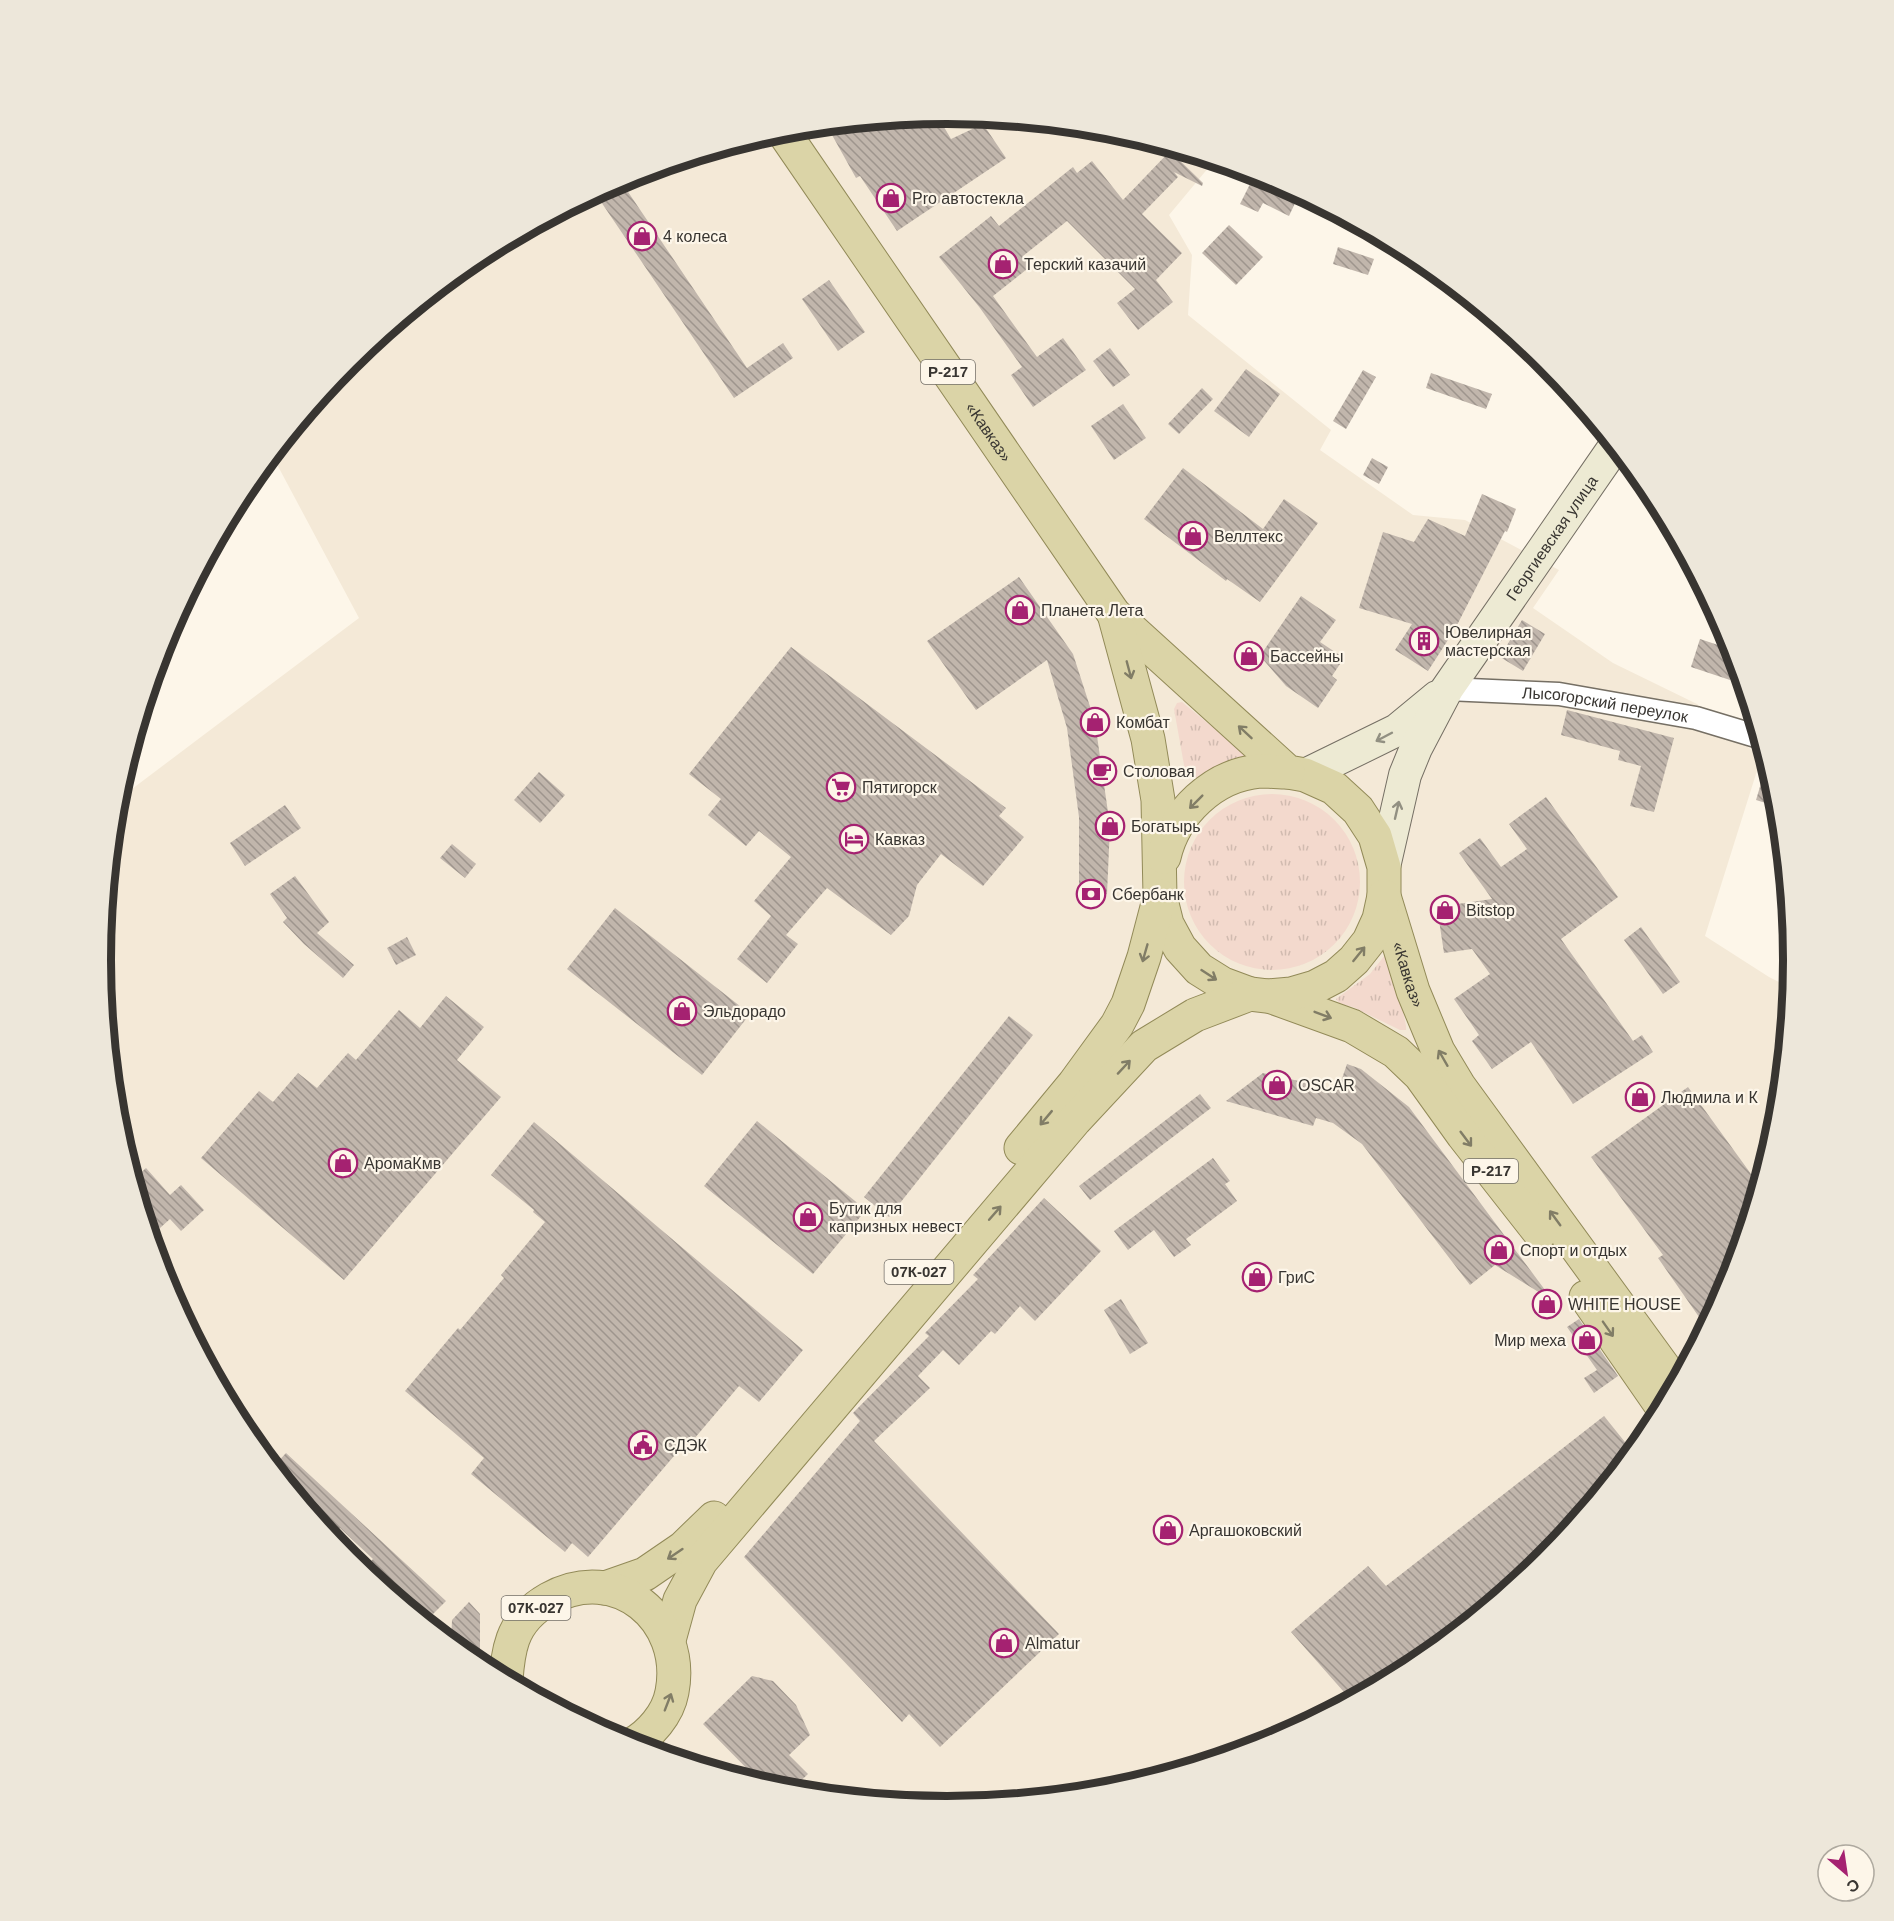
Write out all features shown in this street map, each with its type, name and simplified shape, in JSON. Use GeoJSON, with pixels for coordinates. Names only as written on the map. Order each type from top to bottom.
{"type":"FeatureCollection","features":[{"type":"Feature","properties":{"kind":"main road","name":"«Кавказ»"},"geometry":{"type":"LineString","coordinates":[[789,140],[1114,614],[1296,773],[1334,788],[1358,810],[1375,836],[1384,881],[1413,991],[1438,1051],[1453,1077],[1672,1378]]}},
{"type":"Feature","properties":{"kind":"main road","name":"Георгиевская улица"},"geometry":{"type":"LineString","coordinates":[[1447,689],[1610,453]]}},
{"type":"Feature","properties":{"kind":"main road","name":"«Кавказ»"},"geometry":{"type":"LineString","coordinates":[[1114,614],[1148,739],[1158,800],[1160,883],[1167,924],[1180,948],[1199,969],[1223,984],[1352,1026],[1396,1052],[1420,1075],[1463,1135],[1556,1254],[1658,1400]]}},
{"type":"Feature","properties":{"kind":"main road"},"geometry":{"type":"LineString","coordinates":[[1160,883],[1167,842],[1182,815],[1203,794],[1229,779],[1258,771],[1296,773],[1351,754],[1397,730],[1447,689]]}},
{"type":"Feature","properties":{"kind":"main road"},"geometry":{"type":"LineString","coordinates":[[1259,995],[1291,994],[1307,990],[1336,976],[1354,960],[1369,941],[1379,919],[1384,881],[1405,775],[1416,748],[1447,689]]}},
{"type":"Feature","properties":{"kind":"main road","name":"07К-027"},"geometry":{"type":"LineString","coordinates":[[507,1670],[513,1637],[523,1621],[539,1605],[559,1593],[582,1588],[605,1588],[645,1574],[683,1548],[711,1522],[890,1309],[1074,1084],[1117,1025],[1128,1004],[1144,957],[1160,883]]}},
{"type":"Feature","properties":{"kind":"main road","name":"07К-027"},"geometry":{"type":"LineString","coordinates":[[641,1738],[652,1730],[671,1697],[675,1678],[674,1659],[669,1640],[680,1600],[701,1561],[1075,1120],[1144,1046],[1195,1015],[1259,995]]}},
{"type":"Feature","properties":{"kind":"main road"},"geometry":{"type":"LineString","coordinates":[[605,1588],[625,1594],[644,1606],[659,1621],[669,1640]]}},
{"type":"Feature","properties":{"kind":"street","name":"Лысогорский переулок"},"geometry":{"type":"LineString","coordinates":[[1447,689],[1559,694],[1696,718],[1752,735]]}},
{"type":"Feature","properties":{"kind":"shaded area"},"geometry":{"type":"Polygon","coordinates":[[[947,124],[1002,126],[1056,132],[1163,153],[1209,167],[1169,215],[1192,255],[1188,315],[1331,430],[1320,450],[1413,515],[1465,520],[1559,570],[1533,608],[1613,663],[1697,704],[1758,755],[1759,763],[1705,936],[1782,984],[1776,1070],[1755,1177],[1739,1229],[1697,1330],[1671,1379],[1642,1425],[1576,1512],[1538,1552],[1456,1624],[1411,1656],[1317,1710],[1267,1733],[1163,1768],[1110,1780],[1002,1795],[892,1795],[838,1789],[731,1768],[678,1752],[627,1733],[529,1684],[483,1656],[438,1624],[356,1552],[318,1512],[252,1425],[197,1330],[155,1229],[139,1177],[118,1070],[111,960],[118,851],[128,792],[359,618],[276,463],[318,409],[396,332],[438,297],[483,265],[577,211],[627,188],[731,153],[784,141],[892,126],[947,124]]]}},
{"type":"Feature","properties":{"kind":"green space"},"geometry":{"type":"Polygon","coordinates":[[[1182,702],[1248,756],[1199,780],[1186,776],[1174,709],[1177,703],[1182,702]]]}},
{"type":"Feature","properties":{"kind":"green space"},"geometry":{"type":"Polygon","coordinates":[[[1272,794],[1289,795],[1306,800],[1334,820],[1354,848],[1359,865],[1359,899],[1354,916],[1334,944],[1306,964],[1289,969],[1272,970],[1255,969],[1238,964],[1210,944],[1190,916],[1185,899],[1184,882],[1185,865],[1190,848],[1210,820],[1238,800],[1255,795],[1272,794]]]}},
{"type":"Feature","properties":{"kind":"green space"},"geometry":{"type":"Polygon","coordinates":[[[1389,950],[1395,969],[1406,1030],[1400,1030],[1353,1007],[1340,1004],[1336,999],[1370,974],[1389,950]]]}},
{"type":"Feature","properties":{"kind":"building"},"geometry":{"type":"Polygon","coordinates":[[[942,124],[951,139],[984,125],[1006,158],[897,231],[860,176],[856,178],[831,133],[892,126],[942,124]]]}},
{"type":"Feature","properties":{"kind":"building"},"geometry":{"type":"Polygon","coordinates":[[[1167,154],[1176,157],[1203,183],[1202,186],[1174,172],[1178,177],[1142,214],[1182,253],[1156,280],[1173,302],[1138,330],[1117,303],[1135,289],[1067,221],[1023,256],[1031,266],[993,296],[1037,357],[1063,338],[1086,370],[1033,407],[1011,375],[1022,367],[980,308],[939,257],[991,216],[999,226],[1073,167],[1077,173],[1092,161],[1123,200],[1167,154]]]}},
{"type":"Feature","properties":{"kind":"building"},"geometry":{"type":"Polygon","coordinates":[[[1251,182],[1296,201],[1289,216],[1263,203],[1258,212],[1240,204],[1251,182]]]}},
{"type":"Feature","properties":{"kind":"building"},"geometry":{"type":"Polygon","coordinates":[[[626,189],[747,368],[783,343],[793,358],[734,398],[600,200],[626,189]]]}},
{"type":"Feature","properties":{"kind":"building"},"geometry":{"type":"Polygon","coordinates":[[[1229,225],[1263,257],[1236,285],[1202,253],[1229,225]]]}},
{"type":"Feature","properties":{"kind":"building"},"geometry":{"type":"Polygon","coordinates":[[[1338,247],[1374,259],[1368,275],[1333,264],[1338,247]]]}},
{"type":"Feature","properties":{"kind":"building"},"geometry":{"type":"Polygon","coordinates":[[[829,280],[865,332],[838,351],[802,299],[829,280]]]}},
{"type":"Feature","properties":{"kind":"building"},"geometry":{"type":"Polygon","coordinates":[[[1110,348],[1130,375],[1113,387],[1093,361],[1110,348]]]}},
{"type":"Feature","properties":{"kind":"building"},"geometry":{"type":"Polygon","coordinates":[[[1246,369],[1280,394],[1249,437],[1214,411],[1246,369]]]}},
{"type":"Feature","properties":{"kind":"building"},"geometry":{"type":"Polygon","coordinates":[[[1363,370],[1376,377],[1346,429],[1333,421],[1363,370]]]}},
{"type":"Feature","properties":{"kind":"building"},"geometry":{"type":"Polygon","coordinates":[[[1431,373],[1492,394],[1486,409],[1426,388],[1431,373]]]}},
{"type":"Feature","properties":{"kind":"building"},"geometry":{"type":"Polygon","coordinates":[[[1202,388],[1213,399],[1179,434],[1168,424],[1202,388]]]}},
{"type":"Feature","properties":{"kind":"building"},"geometry":{"type":"Polygon","coordinates":[[[1123,404],[1146,438],[1114,460],[1091,426],[1123,404]]]}},
{"type":"Feature","properties":{"kind":"building"},"geometry":{"type":"Polygon","coordinates":[[[1372,458],[1388,467],[1379,484],[1363,475],[1372,458]]]}},
{"type":"Feature","properties":{"kind":"building"},"geometry":{"type":"Polygon","coordinates":[[[1183,468],[1263,529],[1284,499],[1318,523],[1260,602],[1227,579],[1226,581],[1144,519],[1183,468]]]}},
{"type":"Feature","properties":{"kind":"building"},"geometry":{"type":"Polygon","coordinates":[[[1482,494],[1516,509],[1507,532],[1505,531],[1455,629],[1428,671],[1395,650],[1412,624],[1359,608],[1383,532],[1414,542],[1428,519],[1465,536],[1482,494]]]}},
{"type":"Feature","properties":{"kind":"building"},"geometry":{"type":"Polygon","coordinates":[[[1019,577],[1073,654],[1095,722],[1110,826],[1107,894],[1079,893],[1079,817],[1067,728],[1047,660],[976,710],[927,641],[1019,577]]]}},
{"type":"Feature","properties":{"kind":"building"},"geometry":{"type":"Polygon","coordinates":[[[1301,596],[1336,620],[1320,642],[1344,658],[1332,676],[1337,680],[1318,708],[1286,686],[1260,656],[1301,596]]]}},
{"type":"Feature","properties":{"kind":"building"},"geometry":{"type":"Polygon","coordinates":[[[1522,620],[1545,634],[1523,671],[1500,657],[1522,620]]]}},
{"type":"Feature","properties":{"kind":"building"},"geometry":{"type":"Polygon","coordinates":[[[1700,639],[1721,646],[1732,674],[1730,680],[1691,667],[1700,639]]]}},
{"type":"Feature","properties":{"kind":"building","name":"Пятигорск"},"geometry":{"type":"Polygon","coordinates":[[[791,647],[1006,808],[999,816],[1024,837],[983,886],[941,854],[917,885],[909,916],[891,935],[827,888],[786,935],[798,944],[767,983],[737,959],[771,916],[754,901],[791,857],[759,831],[746,846],[708,815],[721,799],[689,774],[791,647]]]}},
{"type":"Feature","properties":{"kind":"building"},"geometry":{"type":"Polygon","coordinates":[[[1567,710],[1674,738],[1654,812],[1630,806],[1641,766],[1618,760],[1620,751],[1561,735],[1567,710]]]}},
{"type":"Feature","properties":{"kind":"building"},"geometry":{"type":"Polygon","coordinates":[[[539,772],[565,795],[540,823],[514,800],[539,772]]]}},
{"type":"Feature","properties":{"kind":"building"},"geometry":{"type":"Polygon","coordinates":[[[1763,778],[1768,804],[1756,800],[1763,778]]]}},
{"type":"Feature","properties":{"kind":"building"},"geometry":{"type":"Polygon","coordinates":[[[1546,797],[1618,897],[1561,939],[1633,1041],[1642,1035],[1653,1052],[1573,1104],[1531,1042],[1492,1069],[1472,1041],[1479,1035],[1454,999],[1490,974],[1472,949],[1444,953],[1437,907],[1492,899],[1459,853],[1480,838],[1501,867],[1527,849],[1509,824],[1546,797]]]}},
{"type":"Feature","properties":{"kind":"building"},"geometry":{"type":"Polygon","coordinates":[[[285,805],[301,828],[245,866],[230,843],[285,805]]]}},
{"type":"Feature","properties":{"kind":"building"},"geometry":{"type":"Polygon","coordinates":[[[452,844],[476,864],[465,878],[440,858],[452,844]]]}},
{"type":"Feature","properties":{"kind":"building"},"geometry":{"type":"Polygon","coordinates":[[[295,876],[329,922],[317,933],[354,965],[343,978],[283,922],[287,918],[270,894],[295,876]]]}},
{"type":"Feature","properties":{"kind":"building"},"geometry":{"type":"Polygon","coordinates":[[[615,908],[750,1014],[702,1075],[567,969],[615,908]]]}},
{"type":"Feature","properties":{"kind":"building"},"geometry":{"type":"Polygon","coordinates":[[[1641,927],[1680,982],[1663,994],[1624,940],[1641,927]]]}},
{"type":"Feature","properties":{"kind":"building"},"geometry":{"type":"Polygon","coordinates":[[[407,937],[416,955],[396,965],[387,948],[407,937]]]}},
{"type":"Feature","properties":{"kind":"building"},"geometry":{"type":"Polygon","coordinates":[[[446,996],[484,1027],[457,1060],[501,1097],[344,1280],[201,1158],[259,1091],[273,1102],[298,1073],[317,1088],[348,1053],[356,1060],[399,1010],[420,1028],[446,996]]]}},
{"type":"Feature","properties":{"kind":"building"},"geometry":{"type":"Polygon","coordinates":[[[1009,1016],[1033,1035],[889,1217],[864,1197],[1009,1016]]]}},
{"type":"Feature","properties":{"kind":"building"},"geometry":{"type":"Polygon","coordinates":[[[1347,1064],[1361,1069],[1409,1107],[1548,1294],[1552,1291],[1561,1303],[1542,1317],[1533,1304],[1545,1296],[1495,1265],[1470,1285],[1362,1144],[1333,1123],[1316,1118],[1313,1126],[1226,1101],[1263,1073],[1338,1090],[1347,1064]]]}},
{"type":"Feature","properties":{"kind":"building"},"geometry":{"type":"Polygon","coordinates":[[[1688,1087],[1754,1179],[1739,1229],[1701,1320],[1658,1258],[1663,1255],[1591,1157],[1688,1087]]]}},
{"type":"Feature","properties":{"kind":"building"},"geometry":{"type":"Polygon","coordinates":[[[1200,1094],[1211,1108],[1090,1200],[1079,1186],[1200,1094]]]}},
{"type":"Feature","properties":{"kind":"building"},"geometry":{"type":"Polygon","coordinates":[[[757,1121],[866,1210],[813,1274],[704,1186],[757,1121]]]}},
{"type":"Feature","properties":{"kind":"building"},"geometry":{"type":"Polygon","coordinates":[[[534,1122],[803,1350],[759,1402],[739,1386],[694,1439],[691,1436],[588,1557],[572,1543],[565,1552],[471,1474],[484,1458],[405,1391],[504,1278],[501,1275],[545,1222],[533,1212],[534,1210],[491,1175],[534,1122]]]}},
{"type":"Feature","properties":{"kind":"building"},"geometry":{"type":"Polygon","coordinates":[[[1213,1158],[1230,1181],[1225,1184],[1237,1201],[1186,1239],[1191,1245],[1174,1257],[1154,1230],[1128,1250],[1114,1231],[1213,1158]]]}},
{"type":"Feature","properties":{"kind":"building"},"geometry":{"type":"Polygon","coordinates":[[[146,1168],[170,1195],[181,1185],[204,1210],[181,1231],[170,1219],[160,1228],[152,1220],[139,1175],[146,1168]]]}},
{"type":"Feature","properties":{"kind":"building"},"geometry":{"type":"Polygon","coordinates":[[[1044,1198],[1101,1251],[1035,1321],[1020,1306],[995,1334],[991,1331],[959,1365],[943,1350],[918,1376],[930,1388],[874,1441],[1059,1634],[940,1747],[909,1714],[902,1722],[744,1557],[860,1421],[853,1413],[929,1336],[925,1333],[978,1279],[973,1275],[1044,1198]]]}},
{"type":"Feature","properties":{"kind":"building"},"geometry":{"type":"Polygon","coordinates":[[[1121,1299],[1148,1343],[1130,1354],[1104,1310],[1121,1299]]]}},
{"type":"Feature","properties":{"kind":"building"},"geometry":{"type":"Polygon","coordinates":[[[1579,1319],[1618,1376],[1594,1393],[1584,1378],[1597,1370],[1567,1327],[1579,1319]]]}},
{"type":"Feature","properties":{"kind":"building"},"geometry":{"type":"Polygon","coordinates":[[[1604,1416],[1627,1445],[1576,1512],[1498,1589],[1456,1624],[1411,1656],[1346,1694],[1291,1632],[1368,1566],[1386,1586],[1604,1416]]]}},
{"type":"Feature","properties":{"kind":"building"},"geometry":{"type":"Polygon","coordinates":[[[286,1453],[446,1601],[430,1617],[396,1589],[369,1564],[373,1559],[340,1528],[337,1531],[318,1512],[278,1461],[286,1453]]]}},
{"type":"Feature","properties":{"kind":"building"},"geometry":{"type":"Polygon","coordinates":[[[469,1602],[480,1614],[480,1654],[451,1634],[452,1620],[469,1602]]]}},
{"type":"Feature","properties":{"kind":"building"},"geometry":{"type":"Polygon","coordinates":[[[752,1676],[773,1681],[796,1705],[810,1735],[789,1755],[808,1774],[799,1782],[751,1772],[703,1724],[752,1676]]]}},
{"type":"Feature","properties":{"kind":"place","name":"Pro автостекла"},"geometry":{"type":"Point","coordinates":[891,198]}},
{"type":"Feature","properties":{"kind":"place","name":"4 колеса"},"geometry":{"type":"Point","coordinates":[642,236]}},
{"type":"Feature","properties":{"kind":"place","name":"Терский казачий"},"geometry":{"type":"Point","coordinates":[1003,264]}},
{"type":"Feature","properties":{"kind":"place","name":"Веллтекс"},"geometry":{"type":"Point","coordinates":[1193,536]}},
{"type":"Feature","properties":{"kind":"place","name":"Планета Лета"},"geometry":{"type":"Point","coordinates":[1020,610]}},
{"type":"Feature","properties":{"kind":"place","name":"Ювелирная мастерская"},"geometry":{"type":"Point","coordinates":[1424,641]}},
{"type":"Feature","properties":{"kind":"place","name":"Бассейны"},"geometry":{"type":"Point","coordinates":[1249,656]}},
{"type":"Feature","properties":{"kind":"place","name":"Комбат"},"geometry":{"type":"Point","coordinates":[1095,722]}},
{"type":"Feature","properties":{"kind":"place","name":"Столовая"},"geometry":{"type":"Point","coordinates":[1102,771]}},
{"type":"Feature","properties":{"kind":"place","name":"Пятигорск"},"geometry":{"type":"Point","coordinates":[841,787]}},
{"type":"Feature","properties":{"kind":"place","name":"Богатырь"},"geometry":{"type":"Point","coordinates":[1110,826]}},
{"type":"Feature","properties":{"kind":"place","name":"Кавказ"},"geometry":{"type":"Point","coordinates":[854,839]}},
{"type":"Feature","properties":{"kind":"place","name":"Сбербанк"},"geometry":{"type":"Point","coordinates":[1091,894]}},
{"type":"Feature","properties":{"kind":"place","name":"Bitstop"},"geometry":{"type":"Point","coordinates":[1445,910]}},
{"type":"Feature","properties":{"kind":"place","name":"Эльдорадо"},"geometry":{"type":"Point","coordinates":[682,1011]}},
{"type":"Feature","properties":{"kind":"place","name":"OSCAR"},"geometry":{"type":"Point","coordinates":[1277,1085]}},
{"type":"Feature","properties":{"kind":"place","name":"Людмила и К"},"geometry":{"type":"Point","coordinates":[1640,1097]}},
{"type":"Feature","properties":{"kind":"place","name":"АромаКмв"},"geometry":{"type":"Point","coordinates":[343,1163]}},
{"type":"Feature","properties":{"kind":"place","name":"Бутик для капризных невест"},"geometry":{"type":"Point","coordinates":[808,1217]}},
{"type":"Feature","properties":{"kind":"place","name":"Спорт и отдых"},"geometry":{"type":"Point","coordinates":[1499,1250]}},
{"type":"Feature","properties":{"kind":"place","name":"ГриС"},"geometry":{"type":"Point","coordinates":[1257,1277]}},
{"type":"Feature","properties":{"kind":"place","name":"WHITE HOUSE"},"geometry":{"type":"Point","coordinates":[1547,1304]}},
{"type":"Feature","properties":{"kind":"place","name":"Мир меха"},"geometry":{"type":"Point","coordinates":[1587,1340]}},
{"type":"Feature","properties":{"kind":"place","name":"СДЭК"},"geometry":{"type":"Point","coordinates":[643,1445]}},
{"type":"Feature","properties":{"kind":"place","name":"Аргашоковский"},"geometry":{"type":"Point","coordinates":[1168,1530]}},
{"type":"Feature","properties":{"kind":"place","name":"Almatur"},"geometry":{"type":"Point","coordinates":[1004,1643]}}]}
